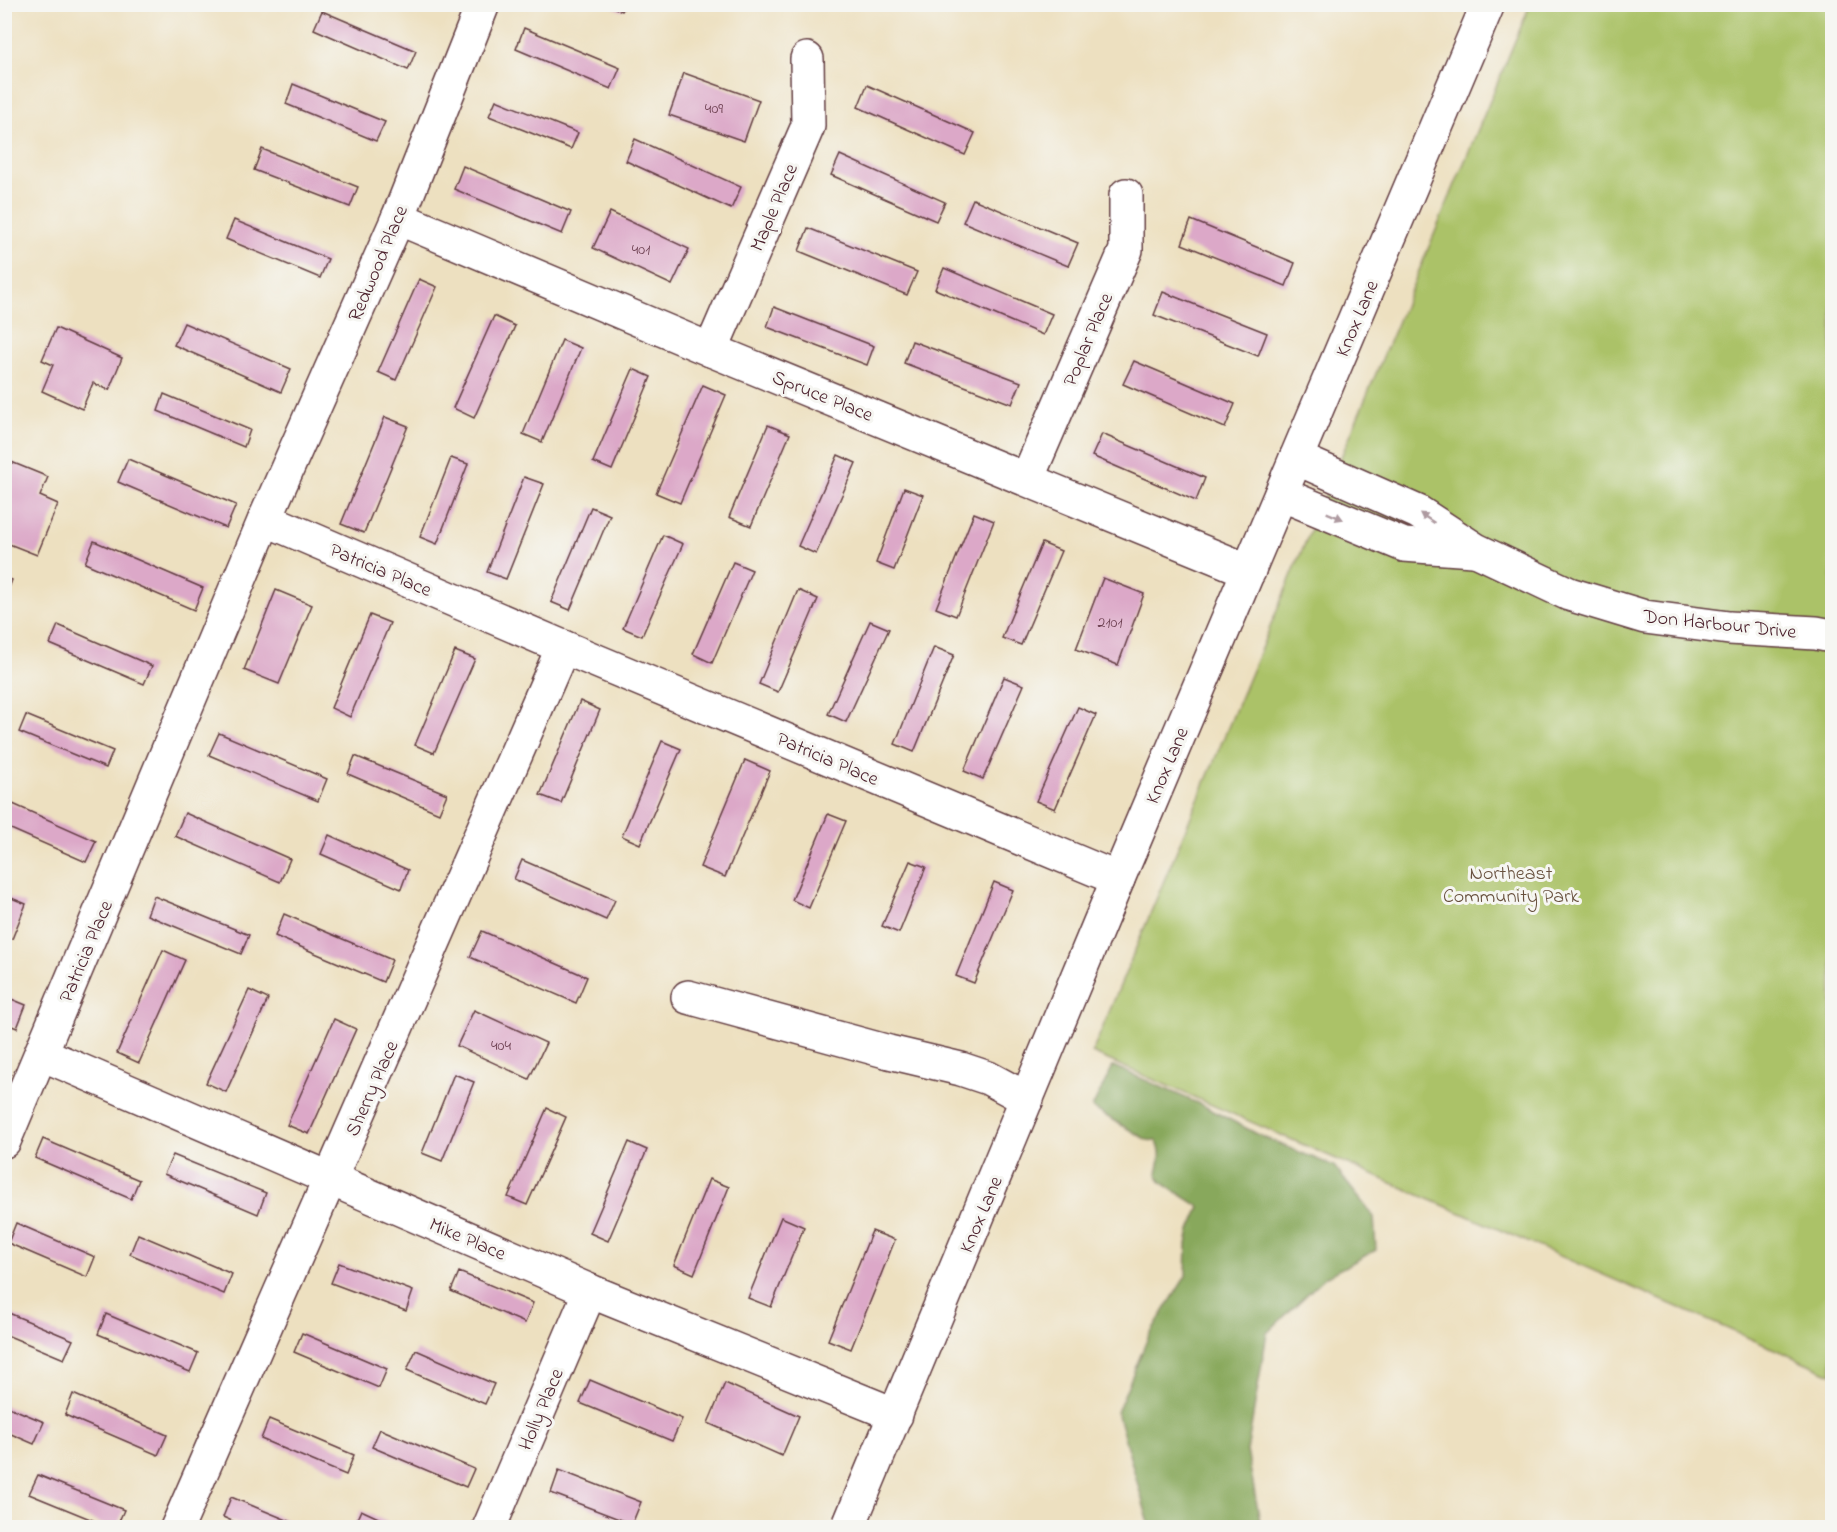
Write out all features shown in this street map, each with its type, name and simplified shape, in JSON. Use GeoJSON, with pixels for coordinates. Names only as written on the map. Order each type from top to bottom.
{"type":"FeatureCollection","features":[{"type":"Feature","properties":{"kind":"street","name":"Redwood Place"},"geometry":{"type":"LineString","coordinates":[[265,519],[398,218],[483,4]]}},
{"type":"Feature","properties":{"kind":"street","name":"Knox Lane"},"geometry":{"type":"LineString","coordinates":[[848,1527],[1118,879],[1488,4]]}},
{"type":"Feature","properties":{"kind":"street","name":"Maple Place"},"geometry":{"type":"LineString","coordinates":[[711,350],[808,126],[807,59]]}},
{"type":"Feature","properties":{"kind":"street","name":"Poplar Place"},"geometry":{"type":"LineString","coordinates":[[1027,479],[1125,250],[1126,195]]}},
{"type":"Feature","properties":{"kind":"street","name":"Spruce Place"},"geometry":{"type":"LineString","coordinates":[[398,218],[711,350],[1249,571]]}},
{"type":"Feature","properties":{"kind":"street","name":"Don Harbour Drive"},"geometry":{"type":"LineString","coordinates":[[1296,458],[1418,512],[1476,550],[1569,594],[1645,617],[1728,628],[1833,636]]}},
{"type":"Feature","properties":{"kind":"street","name":"Don Harbour Drive"},"geometry":{"type":"LineString","coordinates":[[1281,494],[1404,545],[1476,550]]}},
{"type":"Feature","properties":{"kind":"street","name":"Patricia Place"},"geometry":{"type":"LineString","coordinates":[[4,1141],[265,519],[563,647],[1118,879]]}},
{"type":"Feature","properties":{"kind":"street","name":"Sherry Place"},"geometry":{"type":"LineString","coordinates":[[177,1527],[563,647]]}},
{"type":"Feature","properties":{"kind":"street"},"geometry":{"type":"LineString","coordinates":[[688,997],[889,1052],[961,1069],[988,1078],[1028,1099]]}},
{"type":"Feature","properties":{"kind":"street","name":"Mike Place"},"geometry":{"type":"LineString","coordinates":[[42,1054],[590,1291],[896,1415]]}},
{"type":"Feature","properties":{"kind":"street","name":"Holly Place"},"geometry":{"type":"LineString","coordinates":[[489,1527],[590,1291]]}},
{"type":"Feature","properties":{"kind":"green space","name":"Northeast Community Park"},"geometry":{"type":"Polygon","coordinates":[[[1530,5],[1832,5],[1832,1374],[1092,1053],[1530,5]]]}},
{"type":"Feature","properties":{"kind":"green space"},"geometry":{"type":"Polygon","coordinates":[[[1113,1066],[1202,1105],[1265,1138],[1334,1166],[1374,1217],[1376,1250],[1325,1277],[1267,1333],[1247,1451],[1261,1527],[1150,1527],[1117,1412],[1149,1335],[1186,1276],[1187,1244],[1190,1230],[1200,1207],[1161,1182],[1157,1173],[1160,1153],[1156,1141],[1147,1140],[1092,1108],[1113,1066]]]}},
{"type":"Feature","properties":{"kind":"building"},"geometry":{"type":"Polygon","coordinates":[[[606,4],[625,4],[622,11],[606,4]]]}},
{"type":"Feature","properties":{"kind":"building"},"geometry":{"type":"Polygon","coordinates":[[[322,11],[416,51],[408,70],[314,29],[322,11]]]}},
{"type":"Feature","properties":{"kind":"building"},"geometry":{"type":"Polygon","coordinates":[[[524,28],[620,68],[611,89],[516,49],[524,28]]]}},
{"type":"Feature","properties":{"kind":"building"},"geometry":{"type":"Polygon","coordinates":[[[684,73],[759,100],[744,141],[669,115],[684,73]]]}},
{"type":"Feature","properties":{"kind":"building"},"geometry":{"type":"Polygon","coordinates":[[[293,84],[385,122],[376,141],[286,104],[293,84]]]}},
{"type":"Feature","properties":{"kind":"building"},"geometry":{"type":"Polygon","coordinates":[[[867,85],[975,133],[965,155],[858,107],[867,85]]]}},
{"type":"Feature","properties":{"kind":"building"},"geometry":{"type":"Polygon","coordinates":[[[496,100],[578,133],[571,149],[489,116],[496,100]]]}},
{"type":"Feature","properties":{"kind":"building"},"geometry":{"type":"Polygon","coordinates":[[[635,139],[741,187],[731,209],[626,161],[635,139]]]}},
{"type":"Feature","properties":{"kind":"building"},"geometry":{"type":"Polygon","coordinates":[[[262,149],[358,187],[350,207],[254,170],[262,149]]]}},
{"type":"Feature","properties":{"kind":"building"},"geometry":{"type":"Polygon","coordinates":[[[840,155],[945,202],[936,221],[831,175],[840,155]]]}},
{"type":"Feature","properties":{"kind":"building"},"geometry":{"type":"Polygon","coordinates":[[[463,166],[571,212],[562,234],[454,189],[463,166]]]}},
{"type":"Feature","properties":{"kind":"building"},"geometry":{"type":"Polygon","coordinates":[[[973,199],[1078,243],[1068,266],[963,222],[973,199]]]}},
{"type":"Feature","properties":{"kind":"building"},"geometry":{"type":"Polygon","coordinates":[[[610,212],[689,249],[672,285],[593,248],[610,212]]]}},
{"type":"Feature","properties":{"kind":"building"},"geometry":{"type":"Polygon","coordinates":[[[234,220],[328,259],[320,278],[226,239],[234,220]]]}},
{"type":"Feature","properties":{"kind":"building"},"geometry":{"type":"Polygon","coordinates":[[[1191,220],[1295,263],[1286,286],[1182,244],[1191,220]]]}},
{"type":"Feature","properties":{"kind":"building"},"geometry":{"type":"Polygon","coordinates":[[[808,228],[917,272],[907,295],[799,251],[808,228]]]}},
{"type":"Feature","properties":{"kind":"building"},"geometry":{"type":"Polygon","coordinates":[[[944,268],[1052,314],[1043,335],[935,289],[944,268]]]}},
{"type":"Feature","properties":{"kind":"building"},"geometry":{"type":"Polygon","coordinates":[[[419,279],[437,287],[396,380],[378,372],[419,279]]]}},
{"type":"Feature","properties":{"kind":"building"},"geometry":{"type":"Polygon","coordinates":[[[1163,292],[1267,333],[1258,356],[1154,315],[1163,292]]]}},
{"type":"Feature","properties":{"kind":"building"},"geometry":{"type":"Polygon","coordinates":[[[774,307],[874,346],[867,365],[767,327],[774,307]]]}},
{"type":"Feature","properties":{"kind":"building"},"geometry":{"type":"Polygon","coordinates":[[[494,316],[515,326],[474,418],[453,408],[494,316]]]}},
{"type":"Feature","properties":{"kind":"building"},"geometry":{"type":"Polygon","coordinates":[[[184,323],[291,369],[281,392],[174,345],[184,323]]]}},
{"type":"Feature","properties":{"kind":"building"},"geometry":{"type":"Polygon","coordinates":[[[56,328],[122,358],[109,390],[93,383],[82,409],[42,391],[53,365],[42,360],[56,328]]]}},
{"type":"Feature","properties":{"kind":"building"},"geometry":{"type":"Polygon","coordinates":[[[562,340],[581,348],[542,442],[523,434],[562,340]]]}},
{"type":"Feature","properties":{"kind":"building"},"geometry":{"type":"Polygon","coordinates":[[[912,341],[1021,382],[1012,404],[904,363],[912,341]]]}},
{"type":"Feature","properties":{"kind":"building"},"geometry":{"type":"Polygon","coordinates":[[[1134,361],[1235,404],[1225,428],[1123,384],[1134,361]]]}},
{"type":"Feature","properties":{"kind":"building"},"geometry":{"type":"Polygon","coordinates":[[[633,369],[651,377],[612,470],[593,462],[633,369]]]}},
{"type":"Feature","properties":{"kind":"building"},"geometry":{"type":"Polygon","coordinates":[[[703,385],[726,395],[680,503],[656,493],[703,385]]]}},
{"type":"Feature","properties":{"kind":"building"},"geometry":{"type":"Polygon","coordinates":[[[164,394],[250,430],[244,447],[158,411],[164,394]]]}},
{"type":"Feature","properties":{"kind":"building"},"geometry":{"type":"Polygon","coordinates":[[[385,417],[408,426],[364,533],[341,524],[385,417]]]}},
{"type":"Feature","properties":{"kind":"building"},"geometry":{"type":"Polygon","coordinates":[[[768,425],[790,434],[751,526],[729,517],[768,425]]]}},
{"type":"Feature","properties":{"kind":"building"},"geometry":{"type":"Polygon","coordinates":[[[1102,434],[1205,478],[1196,501],[1092,456],[1102,434]]]}},
{"type":"Feature","properties":{"kind":"building"},"geometry":{"type":"Polygon","coordinates":[[[838,455],[856,463],[816,554],[798,546],[838,455]]]}},
{"type":"Feature","properties":{"kind":"building"},"geometry":{"type":"Polygon","coordinates":[[[451,458],[468,464],[437,544],[420,537],[451,458]]]}},
{"type":"Feature","properties":{"kind":"building"},"geometry":{"type":"Polygon","coordinates":[[[4,459],[48,477],[40,496],[58,504],[37,555],[4,542],[4,459]]]}},
{"type":"Feature","properties":{"kind":"building"},"geometry":{"type":"Polygon","coordinates":[[[128,459],[236,505],[226,528],[118,482],[128,459]]]}},
{"type":"Feature","properties":{"kind":"building"},"geometry":{"type":"Polygon","coordinates":[[[524,477],[544,484],[506,579],[487,572],[524,477]]]}},
{"type":"Feature","properties":{"kind":"building"},"geometry":{"type":"Polygon","coordinates":[[[904,488],[923,495],[894,570],[876,563],[904,488]]]}},
{"type":"Feature","properties":{"kind":"building"},"geometry":{"type":"Polygon","coordinates":[[[591,507],[610,515],[570,610],[551,602],[591,507]]]}},
{"type":"Feature","properties":{"kind":"building"},"geometry":{"type":"Polygon","coordinates":[[[974,513],[994,521],[956,616],[936,608],[974,513]]]}},
{"type":"Feature","properties":{"kind":"building"},"geometry":{"type":"Polygon","coordinates":[[[663,535],[683,544],[642,636],[623,628],[663,535]]]}},
{"type":"Feature","properties":{"kind":"building"},"geometry":{"type":"Polygon","coordinates":[[[94,541],[203,588],[194,610],[85,563],[94,541]]]}},
{"type":"Feature","properties":{"kind":"building"},"geometry":{"type":"Polygon","coordinates":[[[1042,543],[1061,551],[1021,645],[1002,638],[1042,543]]]}},
{"type":"Feature","properties":{"kind":"building"},"geometry":{"type":"Polygon","coordinates":[[[733,562],[752,570],[712,663],[693,654],[733,562]]]}},
{"type":"Feature","properties":{"kind":"building"},"geometry":{"type":"Polygon","coordinates":[[[4,577],[12,580],[5,598],[4,598],[4,577]]]}},
{"type":"Feature","properties":{"kind":"building"},"geometry":{"type":"Polygon","coordinates":[[[1103,578],[1144,594],[1118,665],[1076,649],[1103,578]]]}},
{"type":"Feature","properties":{"kind":"building"},"geometry":{"type":"Polygon","coordinates":[[[276,590],[312,605],[279,684],[244,670],[276,590]]]}},
{"type":"Feature","properties":{"kind":"building"},"geometry":{"type":"Polygon","coordinates":[[[798,590],[818,599],[778,692],[759,684],[798,590]]]}},
{"type":"Feature","properties":{"kind":"building"},"geometry":{"type":"Polygon","coordinates":[[[370,615],[390,623],[350,717],[331,708],[370,615]]]}},
{"type":"Feature","properties":{"kind":"building"},"geometry":{"type":"Polygon","coordinates":[[[870,621],[889,629],[846,722],[828,714],[870,621]]]}},
{"type":"Feature","properties":{"kind":"building"},"geometry":{"type":"Polygon","coordinates":[[[58,625],[152,666],[144,684],[50,644],[58,625]]]}},
{"type":"Feature","properties":{"kind":"building"},"geometry":{"type":"Polygon","coordinates":[[[934,647],[954,655],[914,752],[895,744],[934,647]]]}},
{"type":"Feature","properties":{"kind":"building"},"geometry":{"type":"Polygon","coordinates":[[[455,651],[475,659],[434,753],[415,745],[455,651]]]}},
{"type":"Feature","properties":{"kind":"building"},"geometry":{"type":"Polygon","coordinates":[[[1004,677],[1024,685],[983,779],[964,771],[1004,677]]]}},
{"type":"Feature","properties":{"kind":"building"},"geometry":{"type":"Polygon","coordinates":[[[580,701],[600,710],[561,803],[540,795],[580,701]]]}},
{"type":"Feature","properties":{"kind":"building"},"geometry":{"type":"Polygon","coordinates":[[[1078,707],[1096,715],[1055,809],[1036,801],[1078,707]]]}},
{"type":"Feature","properties":{"kind":"building"},"geometry":{"type":"Polygon","coordinates":[[[26,715],[113,751],[106,768],[19,732],[26,715]]]}},
{"type":"Feature","properties":{"kind":"building"},"geometry":{"type":"Polygon","coordinates":[[[219,733],[327,779],[318,801],[209,755],[219,733]]]}},
{"type":"Feature","properties":{"kind":"building"},"geometry":{"type":"Polygon","coordinates":[[[662,741],[681,749],[640,844],[622,836],[662,741]]]}},
{"type":"Feature","properties":{"kind":"building"},"geometry":{"type":"Polygon","coordinates":[[[355,756],[447,794],[439,813],[348,774],[355,756]]]}},
{"type":"Feature","properties":{"kind":"building"},"geometry":{"type":"Polygon","coordinates":[[[745,760],[770,771],[725,877],[700,867],[745,760]]]}},
{"type":"Feature","properties":{"kind":"building"},"geometry":{"type":"Polygon","coordinates":[[[4,800],[96,841],[86,862],[4,826],[4,800]]]}},
{"type":"Feature","properties":{"kind":"building"},"geometry":{"type":"Polygon","coordinates":[[[185,813],[290,859],[280,882],[175,836],[185,813]]]}},
{"type":"Feature","properties":{"kind":"building"},"geometry":{"type":"Polygon","coordinates":[[[828,814],[846,821],[809,908],[792,900],[828,814]]]}},
{"type":"Feature","properties":{"kind":"building"},"geometry":{"type":"Polygon","coordinates":[[[329,835],[408,870],[401,889],[321,854],[329,835]]]}},
{"type":"Feature","properties":{"kind":"building"},"geometry":{"type":"Polygon","coordinates":[[[522,860],[615,900],[606,920],[514,879],[522,860]]]}},
{"type":"Feature","properties":{"kind":"building"},"geometry":{"type":"Polygon","coordinates":[[[910,861],[926,867],[899,933],[882,926],[910,861]]]}},
{"type":"Feature","properties":{"kind":"building"},"geometry":{"type":"Polygon","coordinates":[[[994,882],[1013,890],[974,983],[956,976],[994,882]]]}},
{"type":"Feature","properties":{"kind":"building"},"geometry":{"type":"Polygon","coordinates":[[[4,895],[26,904],[12,939],[4,936],[4,895]]]}},
{"type":"Feature","properties":{"kind":"building"},"geometry":{"type":"Polygon","coordinates":[[[154,896],[249,935],[241,954],[147,915],[154,896]]]}},
{"type":"Feature","properties":{"kind":"building"},"geometry":{"type":"Polygon","coordinates":[[[284,914],[392,960],[383,982],[275,936],[284,914]]]}},
{"type":"Feature","properties":{"kind":"building"},"geometry":{"type":"Polygon","coordinates":[[[482,931],[587,977],[576,1003],[470,957],[482,931]]]}},
{"type":"Feature","properties":{"kind":"building"},"geometry":{"type":"Polygon","coordinates":[[[163,950],[185,960],[139,1063],[117,1053],[163,950]]]}},
{"type":"Feature","properties":{"kind":"building"},"geometry":{"type":"Polygon","coordinates":[[[249,990],[268,999],[226,1092],[206,1083],[249,990]]]}},
{"type":"Feature","properties":{"kind":"building"},"geometry":{"type":"Polygon","coordinates":[[[4,996],[26,1005],[17,1028],[4,1023],[4,996]]]}},
{"type":"Feature","properties":{"kind":"building"},"geometry":{"type":"Polygon","coordinates":[[[474,1010],[546,1043],[529,1079],[457,1046],[474,1010]]]}},
{"type":"Feature","properties":{"kind":"building"},"geometry":{"type":"Polygon","coordinates":[[[334,1019],[356,1029],[309,1134],[287,1125],[334,1019]]]}},
{"type":"Feature","properties":{"kind":"building"},"geometry":{"type":"Polygon","coordinates":[[[454,1074],[474,1082],[442,1161],[422,1153],[454,1074]]]}},
{"type":"Feature","properties":{"kind":"building"},"geometry":{"type":"Polygon","coordinates":[[[547,1108],[566,1117],[527,1205],[508,1197],[547,1108]]]}},
{"type":"Feature","properties":{"kind":"building"},"geometry":{"type":"Polygon","coordinates":[[[43,1139],[139,1180],[131,1199],[35,1158],[43,1139]]]}},
{"type":"Feature","properties":{"kind":"building"},"geometry":{"type":"Polygon","coordinates":[[[629,1142],[647,1150],[608,1241],[590,1233],[629,1142]]]}},
{"type":"Feature","properties":{"kind":"building"},"geometry":{"type":"Polygon","coordinates":[[[173,1155],[266,1193],[258,1214],[164,1174],[173,1155]]]}},
{"type":"Feature","properties":{"kind":"building"},"geometry":{"type":"Polygon","coordinates":[[[709,1179],[729,1187],[694,1274],[674,1265],[709,1179]]]}},
{"type":"Feature","properties":{"kind":"building"},"geometry":{"type":"Polygon","coordinates":[[[781,1217],[804,1227],[771,1307],[748,1298],[781,1217]]]}},
{"type":"Feature","properties":{"kind":"building"},"geometry":{"type":"Polygon","coordinates":[[[16,1223],[95,1257],[87,1277],[8,1243],[16,1223]]]}},
{"type":"Feature","properties":{"kind":"building"},"geometry":{"type":"Polygon","coordinates":[[[872,1231],[895,1240],[851,1349],[828,1340],[872,1231]]]}},
{"type":"Feature","properties":{"kind":"building"},"geometry":{"type":"Polygon","coordinates":[[[138,1234],[232,1274],[224,1294],[130,1254],[138,1234]]]}},
{"type":"Feature","properties":{"kind":"building"},"geometry":{"type":"Polygon","coordinates":[[[339,1263],[413,1291],[406,1311],[331,1283],[339,1263]]]}},
{"type":"Feature","properties":{"kind":"building"},"geometry":{"type":"Polygon","coordinates":[[[459,1272],[533,1303],[525,1323],[451,1291],[459,1272]]]}},
{"type":"Feature","properties":{"kind":"building"},"geometry":{"type":"Polygon","coordinates":[[[4,1311],[73,1340],[64,1359],[4,1334],[4,1311]]]}},
{"type":"Feature","properties":{"kind":"building"},"geometry":{"type":"Polygon","coordinates":[[[106,1314],[198,1353],[190,1372],[98,1334],[106,1314]]]}},
{"type":"Feature","properties":{"kind":"building"},"geometry":{"type":"Polygon","coordinates":[[[302,1333],[387,1369],[379,1388],[294,1352],[302,1333]]]}},
{"type":"Feature","properties":{"kind":"building"},"geometry":{"type":"Polygon","coordinates":[[[416,1350],[494,1384],[485,1404],[407,1370],[416,1350]]]}},
{"type":"Feature","properties":{"kind":"building"},"geometry":{"type":"Polygon","coordinates":[[[590,1380],[682,1419],[672,1441],[580,1403],[590,1380]]]}},
{"type":"Feature","properties":{"kind":"building"},"geometry":{"type":"Polygon","coordinates":[[[725,1383],[799,1416],[782,1456],[708,1423],[725,1383]]]}},
{"type":"Feature","properties":{"kind":"building"},"geometry":{"type":"Polygon","coordinates":[[[73,1394],[167,1435],[158,1455],[65,1415],[73,1394]]]}},
{"type":"Feature","properties":{"kind":"building"},"geometry":{"type":"Polygon","coordinates":[[[4,1405],[44,1422],[34,1444],[4,1431],[4,1405]]]}},
{"type":"Feature","properties":{"kind":"building"},"geometry":{"type":"Polygon","coordinates":[[[269,1419],[354,1455],[346,1475],[261,1439],[269,1419]]]}},
{"type":"Feature","properties":{"kind":"building"},"geometry":{"type":"Polygon","coordinates":[[[380,1429],[474,1469],[466,1487],[372,1447],[380,1429]]]}},
{"type":"Feature","properties":{"kind":"building"},"geometry":{"type":"Polygon","coordinates":[[[559,1470],[641,1502],[632,1524],[551,1493],[559,1470]]]}},
{"type":"Feature","properties":{"kind":"building"},"geometry":{"type":"Polygon","coordinates":[[[38,1475],[124,1510],[116,1528],[29,1494],[38,1475]]]}},
{"type":"Feature","properties":{"kind":"building"},"geometry":{"type":"Polygon","coordinates":[[[231,1497],[304,1528],[248,1528],[223,1517],[231,1497]]]}},
{"type":"Feature","properties":{"kind":"building"},"geometry":{"type":"Polygon","coordinates":[[[361,1510],[400,1528],[353,1528],[361,1510]]]}}]}
